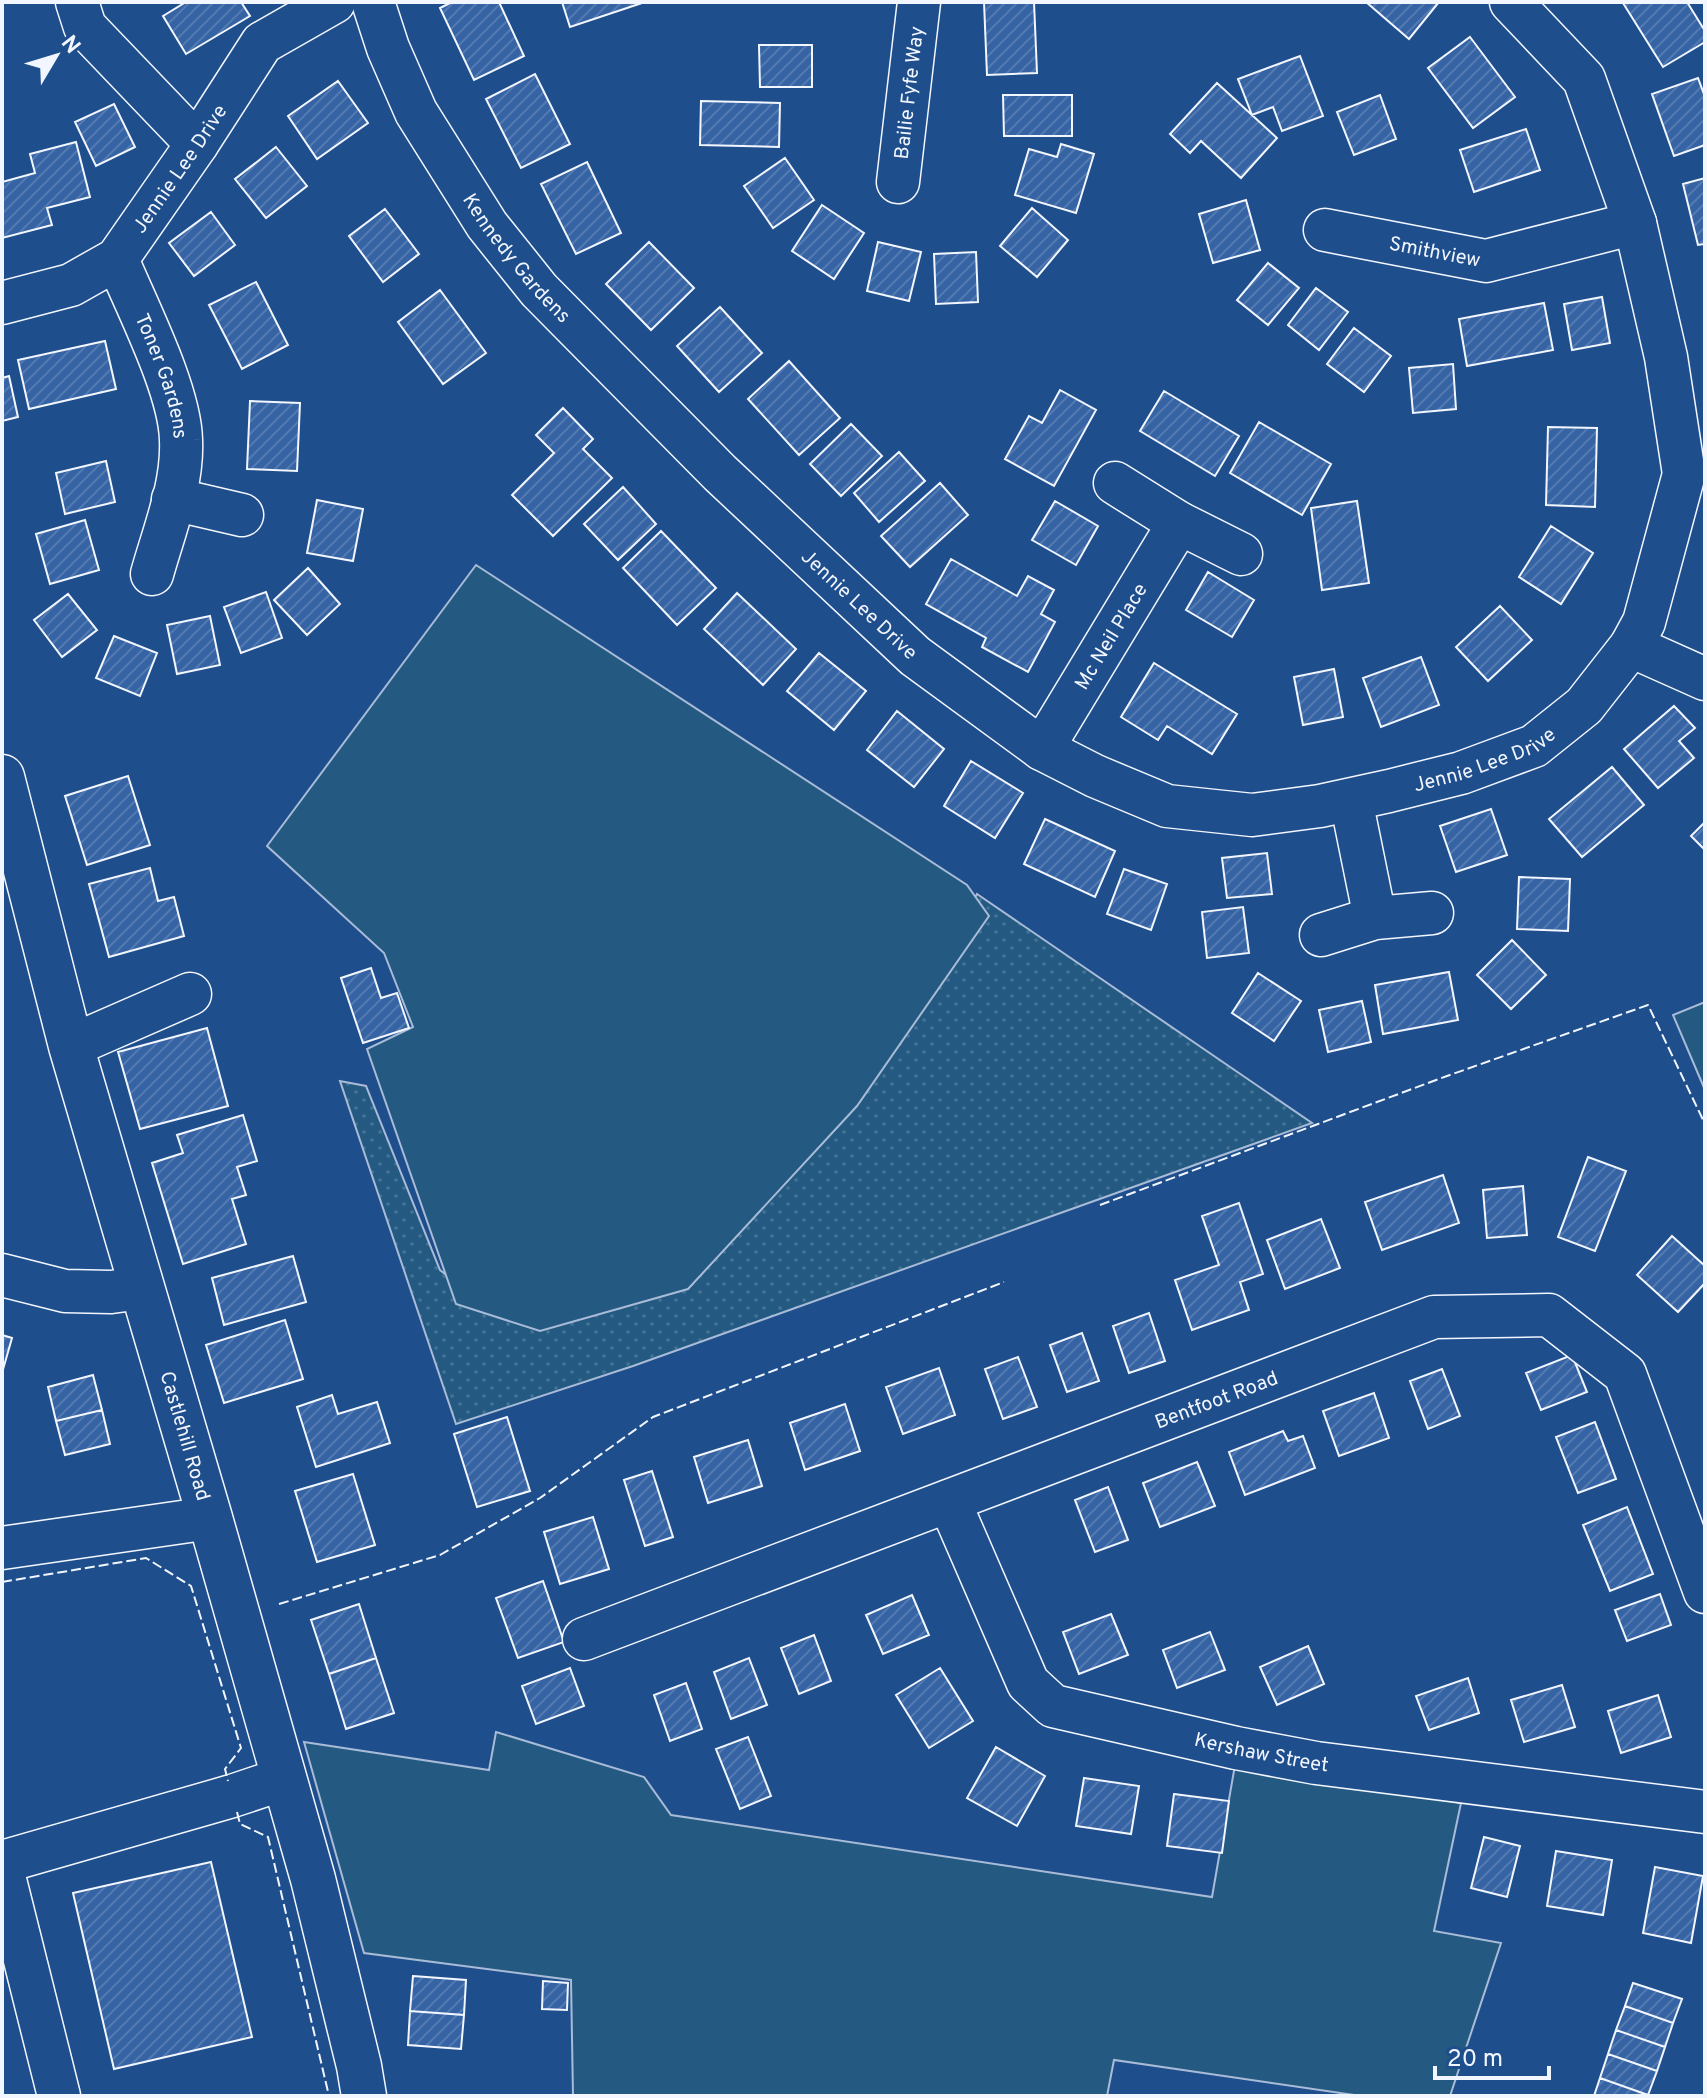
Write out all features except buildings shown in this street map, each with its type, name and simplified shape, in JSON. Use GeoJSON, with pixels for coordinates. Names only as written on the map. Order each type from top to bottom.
{"type":"FeatureCollection","features":[{"type":"Feature","properties":{"kind":"main road","name":"Castlehill Road"},"geometry":{"type":"LineString","coordinates":[[2,777],[71,1046],[313,1879],[364,2096]]}},
{"type":"Feature","properties":{"kind":"street"},"geometry":{"type":"LineString","coordinates":[[77,2],[85,27],[197,144]]}},
{"type":"Feature","properties":{"kind":"street","name":"Jennie Lee Drive"},"geometry":{"type":"LineString","coordinates":[[2,303],[71,285],[117,259],[262,43],[334,2]]}},
{"type":"Feature","properties":{"kind":"street","name":"Kennedy Gardens"},"geometry":{"type":"LineString","coordinates":[[373,2],[388,48],[416,112],[487,225],[539,290],[720,473]]}},
{"type":"Feature","properties":{"kind":"street","name":"Bailie Fyfe Way"},"geometry":{"type":"LineString","coordinates":[[898,182],[919,2]]}},
{"type":"Feature","properties":{"kind":"street","name":"Jennie Lee Drive"},"geometry":{"type":"LineString","coordinates":[[720,473],[915,656],[1042,749],[1095,776],[1167,806],[1252,815],[1351,800],[1461,773],[1534,746],[1584,706],[1631,646],[1644,622],[1684,474],[1666,357],[1635,223],[1584,79],[1511,2]]}},
{"type":"Feature","properties":{"kind":"street","name":"Smithview"},"geometry":{"type":"LineString","coordinates":[[1325,230],[1486,261],[1635,223]]}},
{"type":"Feature","properties":{"kind":"street","name":"Toner Gardens"},"geometry":{"type":"LineString","coordinates":[[117,259],[171,392],[181,440],[173,499],[152,574]]}},
{"type":"Feature","properties":{"kind":"street"},"geometry":{"type":"LineString","coordinates":[[1115,483],[1179,523],[1241,554]]}},
{"type":"Feature","properties":{"kind":"street"},"geometry":{"type":"LineString","coordinates":[[173,499],[242,515]]}},
{"type":"Feature","properties":{"kind":"street","name":"Mc Neil Place"},"geometry":{"type":"LineString","coordinates":[[1042,749],[1179,523]]}},
{"type":"Feature","properties":{"kind":"street"},"geometry":{"type":"LineString","coordinates":[[1631,646],[1705,679]]}},
{"type":"Feature","properties":{"kind":"street"},"geometry":{"type":"LineString","coordinates":[[1351,800],[1375,918]]}},
{"type":"Feature","properties":{"kind":"street"},"geometry":{"type":"LineString","coordinates":[[1321,935],[1375,918],[1432,913]]}},
{"type":"Feature","properties":{"kind":"street"},"geometry":{"type":"LineString","coordinates":[[71,1046],[190,994]]}},
{"type":"Feature","properties":{"kind":"street"},"geometry":{"type":"LineString","coordinates":[[2,1275],[65,1291],[111,1292],[141,1288]]}},
{"type":"Feature","properties":{"kind":"street","name":"Bentfoot Road"},"geometry":{"type":"LineString","coordinates":[[584,1639],[1434,1317],[1549,1315],[1625,1374],[1705,1592]]}},
{"type":"Feature","properties":{"kind":"street","name":"Kershaw Street"},"geometry":{"type":"LineString","coordinates":[[949,1501],[1028,1683],[1053,1706],[1316,1763],[1705,1812]]}},
{"type":"Feature","properties":{"kind":"street"},"geometry":{"type":"LineString","coordinates":[[2,1548],[210,1518]]}},
{"type":"Feature","properties":{"kind":"street"},"geometry":{"type":"LineString","coordinates":[[2,1862],[283,1779]]}},
{"type":"Feature","properties":{"kind":"street"},"geometry":{"type":"LineString","coordinates":[[2,1868],[59,2096]]}},
{"type":"Feature","properties":{"kind":"shaded area"},"geometry":{"type":"Polygon","coordinates":[[[476,565],[967,885],[989,916],[857,1106],[688,1289],[540,1331],[456,1304],[367,1049],[413,1027],[384,953],[267,846],[476,565]]]}},
{"type":"Feature","properties":{"kind":"shaded area"},"geometry":{"type":"Polygon","coordinates":[[[977,894],[1312,1123],[633,1366],[456,1424],[340,1081],[366,1086],[440,1270],[486,1305],[934,967],[977,894]]]}},
{"type":"Feature","properties":{"kind":"shaded area"},"geometry":{"type":"Polygon","coordinates":[[[1705,1002],[1705,1090],[1673,1015],[1705,1002]]]}},
{"type":"Feature","properties":{"kind":"shaded area"},"geometry":{"type":"Polygon","coordinates":[[[496,1732],[644,1777],[671,1815],[1212,1897],[1235,1765],[1461,1803],[1434,1931],[1501,1943],[1450,2096],[1361,2096],[1114,2060],[1107,2096],[573,2096],[571,1980],[364,1953],[304,1742],[489,1770],[496,1732]]]}},
{"type":"Feature","properties":{"kind":"fence"},"geometry":{"type":"LineString","coordinates":[[1100,1205],[1648,1005],[1705,1124]]}},
{"type":"Feature","properties":{"kind":"fence"},"geometry":{"type":"LineString","coordinates":[[279,1604],[440,1555],[540,1498],[653,1417],[1004,1282]]}},
{"type":"Feature","properties":{"kind":"fence"},"geometry":{"type":"LineString","coordinates":[[2,1582],[146,1558],[191,1586],[241,1748],[225,1769],[228,1781]]}},
{"type":"Feature","properties":{"kind":"fence"},"geometry":{"type":"LineString","coordinates":[[237,1812],[240,1824],[268,1837],[329,2096]]}}]}
